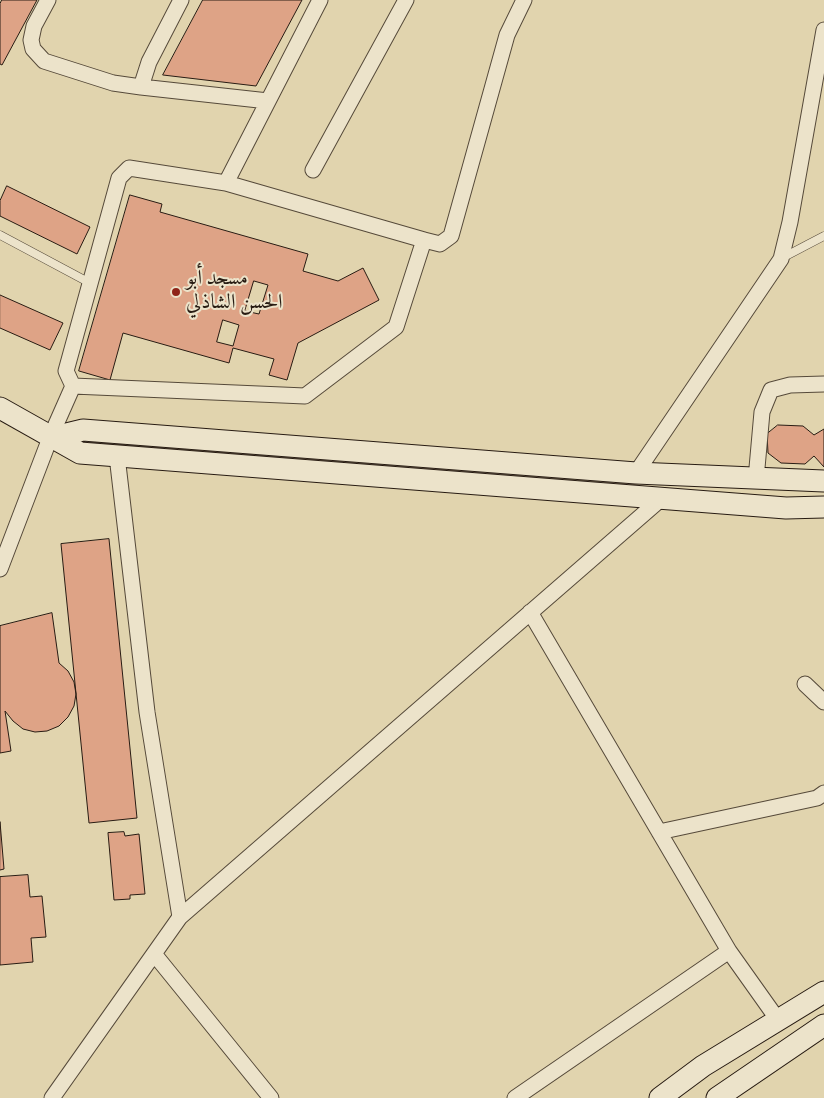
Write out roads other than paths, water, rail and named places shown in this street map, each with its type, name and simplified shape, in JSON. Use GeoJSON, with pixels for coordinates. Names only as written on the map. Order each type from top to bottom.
{"type":"FeatureCollection","features":[{"type":"Feature","properties":{"kind":"main road"},"geometry":{"type":"LineString","coordinates":[[0,408],[80,454],[786,508],[824,507]]}},
{"type":"Feature","properties":{"kind":"main road"},"geometry":{"type":"LineString","coordinates":[[50,438],[83,430],[636,473],[824,481]]}},
{"type":"Feature","properties":{"kind":"main road"},"geometry":{"type":"LineString","coordinates":[[660,1098],[703,1066],[824,992]]}},
{"type":"Feature","properties":{"kind":"main road"},"geometry":{"type":"LineString","coordinates":[[717,1098],[823,1029]]}},
{"type":"Feature","properties":{"kind":"street"},"geometry":{"type":"LineString","coordinates":[[48,0],[34,26],[31,40],[33,49],[44,61],[113,82],[141,87],[268,101]]}},
{"type":"Feature","properties":{"kind":"street"},"geometry":{"type":"LineString","coordinates":[[141,87],[150,62],[181,0]]}},
{"type":"Feature","properties":{"kind":"street"},"geometry":{"type":"LineString","coordinates":[[226,183],[320,0]]}},
{"type":"Feature","properties":{"kind":"street"},"geometry":{"type":"LineString","coordinates":[[313,170],[406,0]]}},
{"type":"Feature","properties":{"kind":"street"},"geometry":{"type":"LineString","coordinates":[[1,566],[50,438],[73,386],[66,371],[119,178],[129,168],[226,183],[440,244],[451,236],[507,35],[524,0]]}},
{"type":"Feature","properties":{"kind":"street"},"geometry":{"type":"LineString","coordinates":[[636,473],[781,259],[790,222],[824,30]]}},
{"type":"Feature","properties":{"kind":"street"},"geometry":{"type":"LineString","coordinates":[[73,386],[304,396],[396,328],[424,240]]}},
{"type":"Feature","properties":{"kind":"street"},"geometry":{"type":"LineString","coordinates":[[756,479],[762,412],[771,390],[790,385],[824,384]]}},
{"type":"Feature","properties":{"kind":"street"},"geometry":{"type":"LineString","coordinates":[[118,456],[147,712],[180,917]]}},
{"type":"Feature","properties":{"kind":"street"},"geometry":{"type":"LineString","coordinates":[[52,1098],[155,955],[180,917],[662,498]]}},
{"type":"Feature","properties":{"kind":"street"},"geometry":{"type":"LineString","coordinates":[[530,612],[729,951],[778,1020]]}},
{"type":"Feature","properties":{"kind":"street"},"geometry":{"type":"LineString","coordinates":[[805,684],[824,702]]}},
{"type":"Feature","properties":{"kind":"street"},"geometry":{"type":"LineString","coordinates":[[659,832],[818,798],[824,793]]}},
{"type":"Feature","properties":{"kind":"street"},"geometry":{"type":"LineString","coordinates":[[515,1098],[729,951]]}},
{"type":"Feature","properties":{"kind":"street"},"geometry":{"type":"LineString","coordinates":[[155,955],[271,1098]]}},
{"type":"Feature","properties":{"kind":"lane"},"geometry":{"type":"LineString","coordinates":[[0,235],[90,282]]}},
{"type":"Feature","properties":{"kind":"lane"},"geometry":{"type":"LineString","coordinates":[[781,259],[824,236]]}},
{"type":"Feature","properties":{"kind":"place","name":"مسجد أبو الحسن الشاذلي"},"geometry":{"type":"Point","coordinates":[176,292]}}]}
